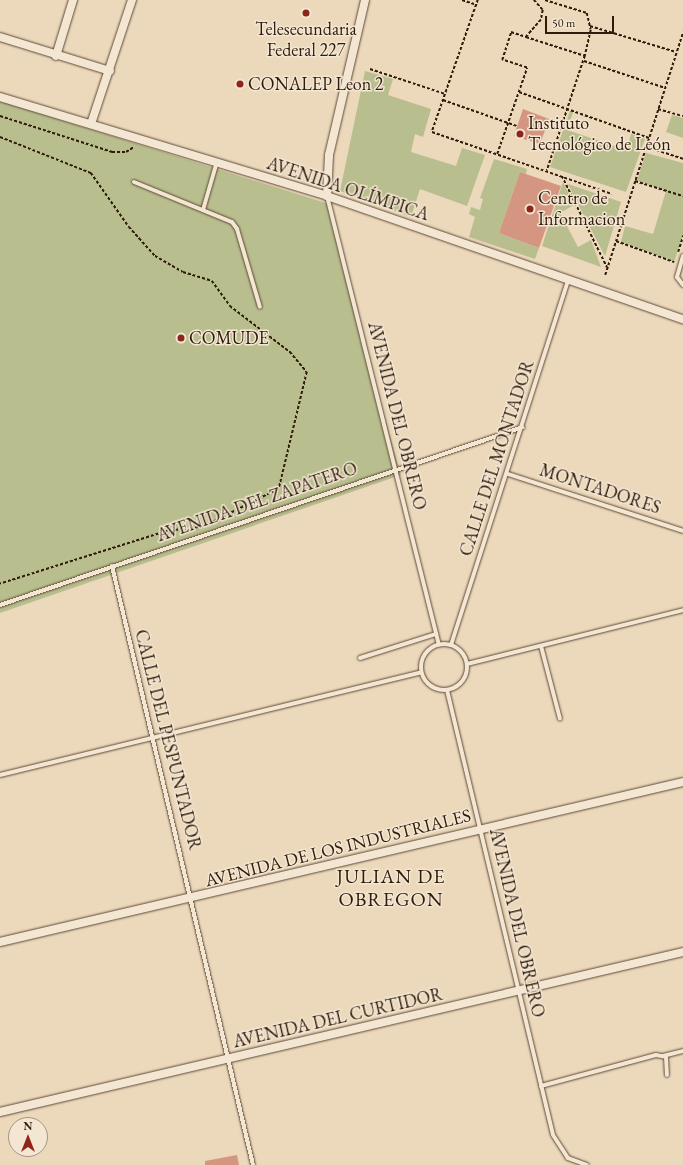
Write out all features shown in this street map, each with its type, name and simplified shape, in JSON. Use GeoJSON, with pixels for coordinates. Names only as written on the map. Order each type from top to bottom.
{"type":"FeatureCollection","features":[{"type":"Feature","properties":{"kind":"street"},"geometry":{"type":"LineString","coordinates":[[56,56],[73,0]]}},
{"type":"Feature","properties":{"kind":"street"},"geometry":{"type":"LineString","coordinates":[[90,124],[110,71],[132,0]]}},
{"type":"Feature","properties":{"kind":"street"},"geometry":{"type":"LineString","coordinates":[[327,196],[329,156],[365,0]]}},
{"type":"Feature","properties":{"kind":"street"},"geometry":{"type":"LineString","coordinates":[[0,36],[56,56],[110,71]]}},
{"type":"Feature","properties":{"kind":"street","name":"AVENIDA OLÍMPICA"},"geometry":{"type":"LineString","coordinates":[[0,96],[216,165],[327,196],[683,319]]}},
{"type":"Feature","properties":{"kind":"street","name":"AVENIDA DE LOS INDUSTRIALES"},"geometry":{"type":"LineString","coordinates":[[0,942],[192,900],[683,782]]}},
{"type":"Feature","properties":{"kind":"street","name":"AVENIDA DEL CURTIDOR"},"geometry":{"type":"LineString","coordinates":[[0,1112],[229,1060],[683,952]]}},
{"type":"Feature","properties":{"kind":"lane"},"geometry":{"type":"LineString","coordinates":[[202,210],[216,165]]}},
{"type":"Feature","properties":{"kind":"lane"},"geometry":{"type":"LineString","coordinates":[[134,182],[224,218],[237,229],[260,307]]}},
{"type":"Feature","properties":{"kind":"lane","name":"AVENIDA DEL OBRERO"},"geometry":{"type":"LineString","coordinates":[[327,196],[439,644]]}},
{"type":"Feature","properties":{"kind":"lane"},"geometry":{"type":"LineString","coordinates":[[683,256],[677,277],[683,285]]}},
{"type":"Feature","properties":{"kind":"lane","name":"CALLE DEL MONTADOR"},"geometry":{"type":"LineString","coordinates":[[451,645],[508,474],[568,280]]}},
{"type":"Feature","properties":{"kind":"lane","name":"AVENIDA DEL ZAPATERO"},"geometry":{"type":"LineString","coordinates":[[0,605],[523,427]]}},
{"type":"Feature","properties":{"kind":"lane","name":"MONTADORES"},"geometry":{"type":"LineString","coordinates":[[508,474],[683,531]]}},
{"type":"Feature","properties":{"kind":"lane","name":"CALLE DEL PESPUNTADOR"},"geometry":{"type":"LineString","coordinates":[[112,566],[154,738],[253,1165]]}},
{"type":"Feature","properties":{"kind":"lane"},"geometry":{"type":"LineString","coordinates":[[467,664],[683,610]]}},
{"type":"Feature","properties":{"kind":"lane"},"geometry":{"type":"LineString","coordinates":[[360,658],[436,634]]}},
{"type":"Feature","properties":{"kind":"lane"},"geometry":{"type":"LineString","coordinates":[[439,644],[451,645],[459,649],[467,664],[460,684],[447,690],[428,684],[421,672],[426,652],[439,644]]}},
{"type":"Feature","properties":{"kind":"lane"},"geometry":{"type":"LineString","coordinates":[[541,646],[560,719]]}},
{"type":"Feature","properties":{"kind":"lane"},"geometry":{"type":"LineString","coordinates":[[0,775],[421,672]]}},
{"type":"Feature","properties":{"kind":"lane","name":"AVENIDA DEL OBRERO"},"geometry":{"type":"LineString","coordinates":[[447,690],[482,830],[518,992],[553,1135],[568,1158],[587,1165]]}},
{"type":"Feature","properties":{"kind":"lane"},"geometry":{"type":"LineString","coordinates":[[541,1086],[683,1051]]}},
{"type":"Feature","properties":{"kind":"lane"},"geometry":{"type":"LineString","coordinates":[[663,1056],[667,1060],[666,1076]]}},
{"type":"Feature","properties":{"kind":"path"},"geometry":{"type":"LineString","coordinates":[[462,0],[476,5]]}},
{"type":"Feature","properties":{"kind":"path"},"geometry":{"type":"LineString","coordinates":[[478,0],[432,132],[612,194]]}},
{"type":"Feature","properties":{"kind":"path"},"geometry":{"type":"LineString","coordinates":[[526,37],[540,20],[543,10],[534,0]]}},
{"type":"Feature","properties":{"kind":"path"},"geometry":{"type":"LineString","coordinates":[[545,0],[587,13],[590,26],[584,61],[547,171]]}},
{"type":"Feature","properties":{"kind":"path"},"geometry":{"type":"LineString","coordinates":[[590,26],[676,52]]}},
{"type":"Feature","properties":{"kind":"path"},"geometry":{"type":"LineString","coordinates":[[497,154],[527,68],[502,60],[512,32],[585,56]]}},
{"type":"Feature","properties":{"kind":"path"},"geometry":{"type":"LineString","coordinates":[[605,275],[683,32]]}},
{"type":"Feature","properties":{"kind":"path"},"geometry":{"type":"LineString","coordinates":[[584,61],[665,88]]}},
{"type":"Feature","properties":{"kind":"path"},"geometry":{"type":"LineString","coordinates":[[370,69],[445,94]]}},
{"type":"Feature","properties":{"kind":"path"},"geometry":{"type":"LineString","coordinates":[[519,92],[568,108],[649,138]]}},
{"type":"Feature","properties":{"kind":"path"},"geometry":{"type":"LineString","coordinates":[[443,100],[517,126]]}},
{"type":"Feature","properties":{"kind":"path"},"geometry":{"type":"LineString","coordinates":[[658,109],[683,116]]}},
{"type":"Feature","properties":{"kind":"path"},"geometry":{"type":"LineString","coordinates":[[0,116],[119,153],[131,150],[140,140]]}},
{"type":"Feature","properties":{"kind":"path"},"geometry":{"type":"LineString","coordinates":[[0,137],[91,173],[129,227],[155,256],[183,272],[212,281],[230,306],[290,352],[308,372],[278,489],[203,527],[168,531],[0,584]]}},
{"type":"Feature","properties":{"kind":"path"},"geometry":{"type":"LineString","coordinates":[[646,147],[683,159]]}},
{"type":"Feature","properties":{"kind":"path"},"geometry":{"type":"LineString","coordinates":[[562,176],[608,268]]}},
{"type":"Feature","properties":{"kind":"path"},"geometry":{"type":"LineString","coordinates":[[635,181],[683,196]]}},
{"type":"Feature","properties":{"kind":"path"},"geometry":{"type":"LineString","coordinates":[[616,241],[674,262],[683,236]]}},
{"type":"Feature","properties":{"kind":"green space"},"geometry":{"type":"Polygon","coordinates":[[[365,71],[393,79],[388,95],[431,109],[423,137],[415,134],[411,152],[456,166],[462,148],[485,155],[467,206],[420,189],[411,217],[340,191],[365,71]]]}},
{"type":"Feature","properties":{"kind":"green space","name":"COMUDE"},"geometry":{"type":"Polygon","coordinates":[[[0,101],[329,204],[343,270],[401,475],[0,613],[0,101]]]}},
{"type":"Feature","properties":{"kind":"green space"},"geometry":{"type":"Polygon","coordinates":[[[570,111],[573,112],[567,130],[627,150],[631,134],[645,139],[626,192],[550,167],[570,111]]]}},
{"type":"Feature","properties":{"kind":"green space"},"geometry":{"type":"Polygon","coordinates":[[[672,115],[683,118],[683,138],[666,132],[672,115]]]}},
{"type":"Feature","properties":{"kind":"green space"},"geometry":{"type":"Polygon","coordinates":[[[646,153],[683,163],[683,236],[674,262],[621,242],[625,226],[653,234],[666,191],[637,181],[646,153]]]}},
{"type":"Feature","properties":{"kind":"green space"},"geometry":{"type":"Polygon","coordinates":[[[494,159],[527,169],[526,174],[520,172],[499,233],[539,248],[535,259],[469,237],[475,217],[469,214],[471,207],[480,210],[483,199],[480,198],[494,159]]]}},
{"type":"Feature","properties":{"kind":"green space"},"geometry":{"type":"Polygon","coordinates":[[[563,182],[574,205],[560,213],[578,247],[591,240],[601,267],[542,246],[563,182]]]}},
{"type":"Feature","properties":{"kind":"green space"},"geometry":{"type":"Polygon","coordinates":[[[568,184],[621,202],[605,256],[585,218],[568,184]]]}},
{"type":"Feature","properties":{"kind":"building"},"geometry":{"type":"Polygon","coordinates":[[[523,109],[549,119],[540,144],[514,136],[523,109]]]}},
{"type":"Feature","properties":{"kind":"building","name":"Centro de Informacion"},"geometry":{"type":"Polygon","coordinates":[[[520,172],[561,186],[539,248],[499,233],[520,172]]]}},
{"type":"Feature","properties":{"kind":"building"},"geometry":{"type":"Polygon","coordinates":[[[237,1155],[239,1165],[205,1165],[205,1161],[237,1155]]]}},
{"type":"Feature","properties":{"kind":"place","name":"Telesecundaria Federal 227"},"geometry":{"type":"Point","coordinates":[306,13]}},
{"type":"Feature","properties":{"kind":"place","name":"CONALEP Leon 2"},"geometry":{"type":"Point","coordinates":[240,84]}},
{"type":"Feature","properties":{"kind":"place","name":"Instituto Tecnológico de León"},"geometry":{"type":"Point","coordinates":[520,134]}},
{"type":"Feature","properties":{"kind":"place","name":"Centro de Informacion"},"geometry":{"type":"Point","coordinates":[530,209]}},
{"type":"Feature","properties":{"kind":"place","name":"COMUDE"},"geometry":{"type":"Point","coordinates":[181,338]}},
{"type":"Feature","properties":{"kind":"district","name":"JULIAN DE OBREGON"},"geometry":{"type":"Point","coordinates":[391,888]}}]}
